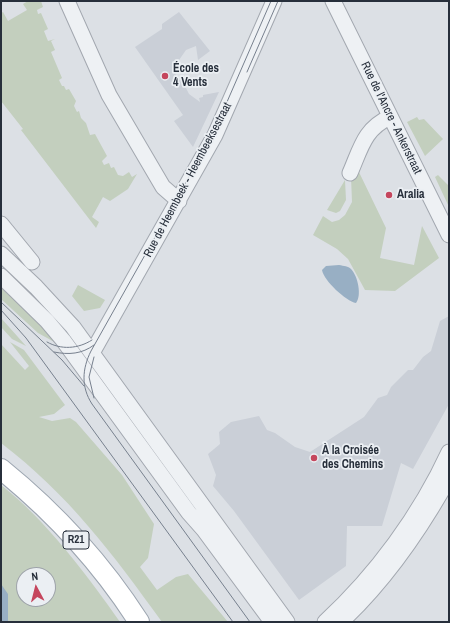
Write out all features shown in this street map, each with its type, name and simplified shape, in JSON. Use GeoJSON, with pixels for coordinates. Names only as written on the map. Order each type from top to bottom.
{"type":"FeatureCollection","features":[{"type":"Feature","properties":{"kind":"main road","name":"R21"},"geometry":{"type":"LineString","coordinates":[[1,469],[39,501],[69,533],[112,583],[139,622]]}},
{"type":"Feature","properties":{"kind":"street"},"geometry":{"type":"LineString","coordinates":[[67,1],[109,95],[160,182],[166,190],[179,201]]}},
{"type":"Feature","properties":{"kind":"street","name":"Rue de Heembeek - Heembeeksestraat"},"geometry":{"type":"LineString","coordinates":[[92,353],[179,201],[222,121],[274,1]]}},
{"type":"Feature","properties":{"kind":"street","name":"Rue de l'Ancre - Ankerstraat"},"geometry":{"type":"LineString","coordinates":[[333,1],[449,235]]}},
{"type":"Feature","properties":{"kind":"street"},"geometry":{"type":"LineString","coordinates":[[350,173],[371,128],[390,117]]}},
{"type":"Feature","properties":{"kind":"street"},"geometry":{"type":"LineString","coordinates":[[1,224],[32,262]]}},
{"type":"Feature","properties":{"kind":"street"},"geometry":{"type":"LineString","coordinates":[[1,254],[60,312],[92,353],[287,622]]}},
{"type":"Feature","properties":{"kind":"street"},"geometry":{"type":"LineString","coordinates":[[1,276],[43,316],[63,340],[188,513],[204,530],[272,622]]}},
{"type":"Feature","properties":{"kind":"street"},"geometry":{"type":"LineString","coordinates":[[325,622],[388,552],[407,526],[425,497],[449,452]]}},
{"type":"Feature","properties":{"kind":"street"},"geometry":{"type":"LineString","coordinates":[[341,622],[372,589],[403,552],[449,478]]}},
{"type":"Feature","properties":{"kind":"shaded area","name":"École des 4 Vents"},"geometry":{"type":"Polygon","coordinates":[[[179,12],[210,51],[198,60],[196,46],[186,50],[177,63],[175,80],[182,80],[189,94],[200,102],[199,98],[203,97],[203,95],[219,92],[193,147],[174,121],[183,115],[135,47],[162,29],[162,24],[179,12]]]}},
{"type":"Feature","properties":{"kind":"shaded area","name":"À la Croisée des Chemins"},"geometry":{"type":"Polygon","coordinates":[[[449,316],[449,404],[413,469],[401,463],[382,526],[347,526],[346,566],[299,600],[234,511],[213,486],[216,475],[208,454],[220,444],[219,432],[231,422],[259,416],[267,430],[275,433],[295,447],[310,452],[364,417],[378,398],[387,395],[391,387],[408,370],[413,370],[423,357],[431,351],[440,321],[449,316]]]}},
{"type":"Feature","properties":{"kind":"green space"},"geometry":{"type":"Polygon","coordinates":[[[28,1],[41,1],[43,7],[37,10],[38,14],[41,13],[48,29],[44,31],[48,41],[55,39],[51,41],[55,50],[51,52],[62,78],[59,80],[66,90],[69,89],[76,101],[74,106],[77,112],[79,111],[81,118],[86,123],[90,135],[95,134],[107,156],[102,161],[104,165],[109,163],[111,168],[114,167],[118,175],[123,176],[129,172],[132,177],[137,174],[128,189],[110,201],[103,197],[92,217],[99,222],[96,228],[21,130],[23,129],[1,101],[1,13],[3,12],[8,21],[27,10],[23,4],[28,1]]]}},
{"type":"Feature","properties":{"kind":"green space"},"geometry":{"type":"Polygon","coordinates":[[[417,117],[419,120],[424,119],[443,139],[425,156],[407,122],[417,117]]]}},
{"type":"Feature","properties":{"kind":"green space"},"geometry":{"type":"Polygon","coordinates":[[[357,168],[386,228],[380,258],[414,265],[422,226],[439,258],[395,291],[365,290],[348,259],[337,249],[313,235],[323,216],[332,222],[339,220],[345,215],[352,202],[351,177],[357,168]]]}},
{"type":"Feature","properties":{"kind":"green space"},"geometry":{"type":"Polygon","coordinates":[[[438,175],[449,186],[449,207],[435,177],[438,175]]]}},
{"type":"Feature","properties":{"kind":"green space"},"geometry":{"type":"Polygon","coordinates":[[[345,180],[346,200],[340,211],[336,213],[327,210],[345,180]]]}},
{"type":"Feature","properties":{"kind":"green space"},"geometry":{"type":"Polygon","coordinates":[[[1,281],[58,344],[38,333],[1,299],[1,281]]]}},
{"type":"Feature","properties":{"kind":"green space"},"geometry":{"type":"Polygon","coordinates":[[[78,285],[105,300],[100,308],[84,311],[72,296],[78,285]]]}},
{"type":"Feature","properties":{"kind":"green space"},"geometry":{"type":"Polygon","coordinates":[[[1,318],[26,346],[12,339],[1,327],[1,318]]]}},
{"type":"Feature","properties":{"kind":"green space"},"geometry":{"type":"Polygon","coordinates":[[[10,342],[24,350],[65,405],[54,414],[39,417],[52,421],[70,418],[76,422],[122,475],[154,524],[148,558],[140,567],[157,590],[176,577],[188,574],[228,622],[162,622],[126,573],[88,526],[48,483],[1,443],[1,344],[25,370],[29,366],[10,342]]]}},
{"type":"Feature","properties":{"kind":"green space"},"geometry":{"type":"Polygon","coordinates":[[[1,485],[34,514],[50,531],[80,567],[120,622],[1,622],[1,485]]]}},
{"type":"Feature","properties":{"kind":"water"},"geometry":{"type":"Polygon","coordinates":[[[339,265],[350,268],[356,276],[359,296],[356,303],[347,299],[336,290],[327,280],[322,270],[326,266],[339,265]]]}},
{"type":"Feature","properties":{"kind":"water"},"geometry":{"type":"Polygon","coordinates":[[[1,584],[8,594],[8,622],[1,622],[1,584]]]}},
{"type":"Feature","properties":{"kind":"tram line"},"geometry":{"type":"LineString","coordinates":[[250,622],[88,398],[84,385],[84,371],[91,351],[213,134],[271,1]]}},
{"type":"Feature","properties":{"kind":"tram line"},"geometry":{"type":"LineString","coordinates":[[247,72],[278,1]]}},
{"type":"Feature","properties":{"kind":"tram line"},"geometry":{"type":"LineString","coordinates":[[1,302],[62,360],[84,386]]}},
{"type":"Feature","properties":{"kind":"tram line"},"geometry":{"type":"LineString","coordinates":[[1,310],[26,338],[233,622]]}},
{"type":"Feature","properties":{"kind":"tram line"},"geometry":{"type":"LineString","coordinates":[[47,342],[52,345],[75,347],[92,340]]}},
{"type":"Feature","properties":{"kind":"tram line"},"geometry":{"type":"LineString","coordinates":[[54,352],[75,353],[94,345]]}},
{"type":"Feature","properties":{"kind":"tram line"},"geometry":{"type":"LineString","coordinates":[[94,357],[89,377],[94,398]]}},
{"type":"Feature","properties":{"kind":"place","name":"École des 4 Vents"},"geometry":{"type":"Point","coordinates":[165,76]}},
{"type":"Feature","properties":{"kind":"place","name":"Aralia"},"geometry":{"type":"Point","coordinates":[389,195]}},
{"type":"Feature","properties":{"kind":"place","name":"À la Croisée des Chemins"},"geometry":{"type":"Point","coordinates":[314,458]}}]}
